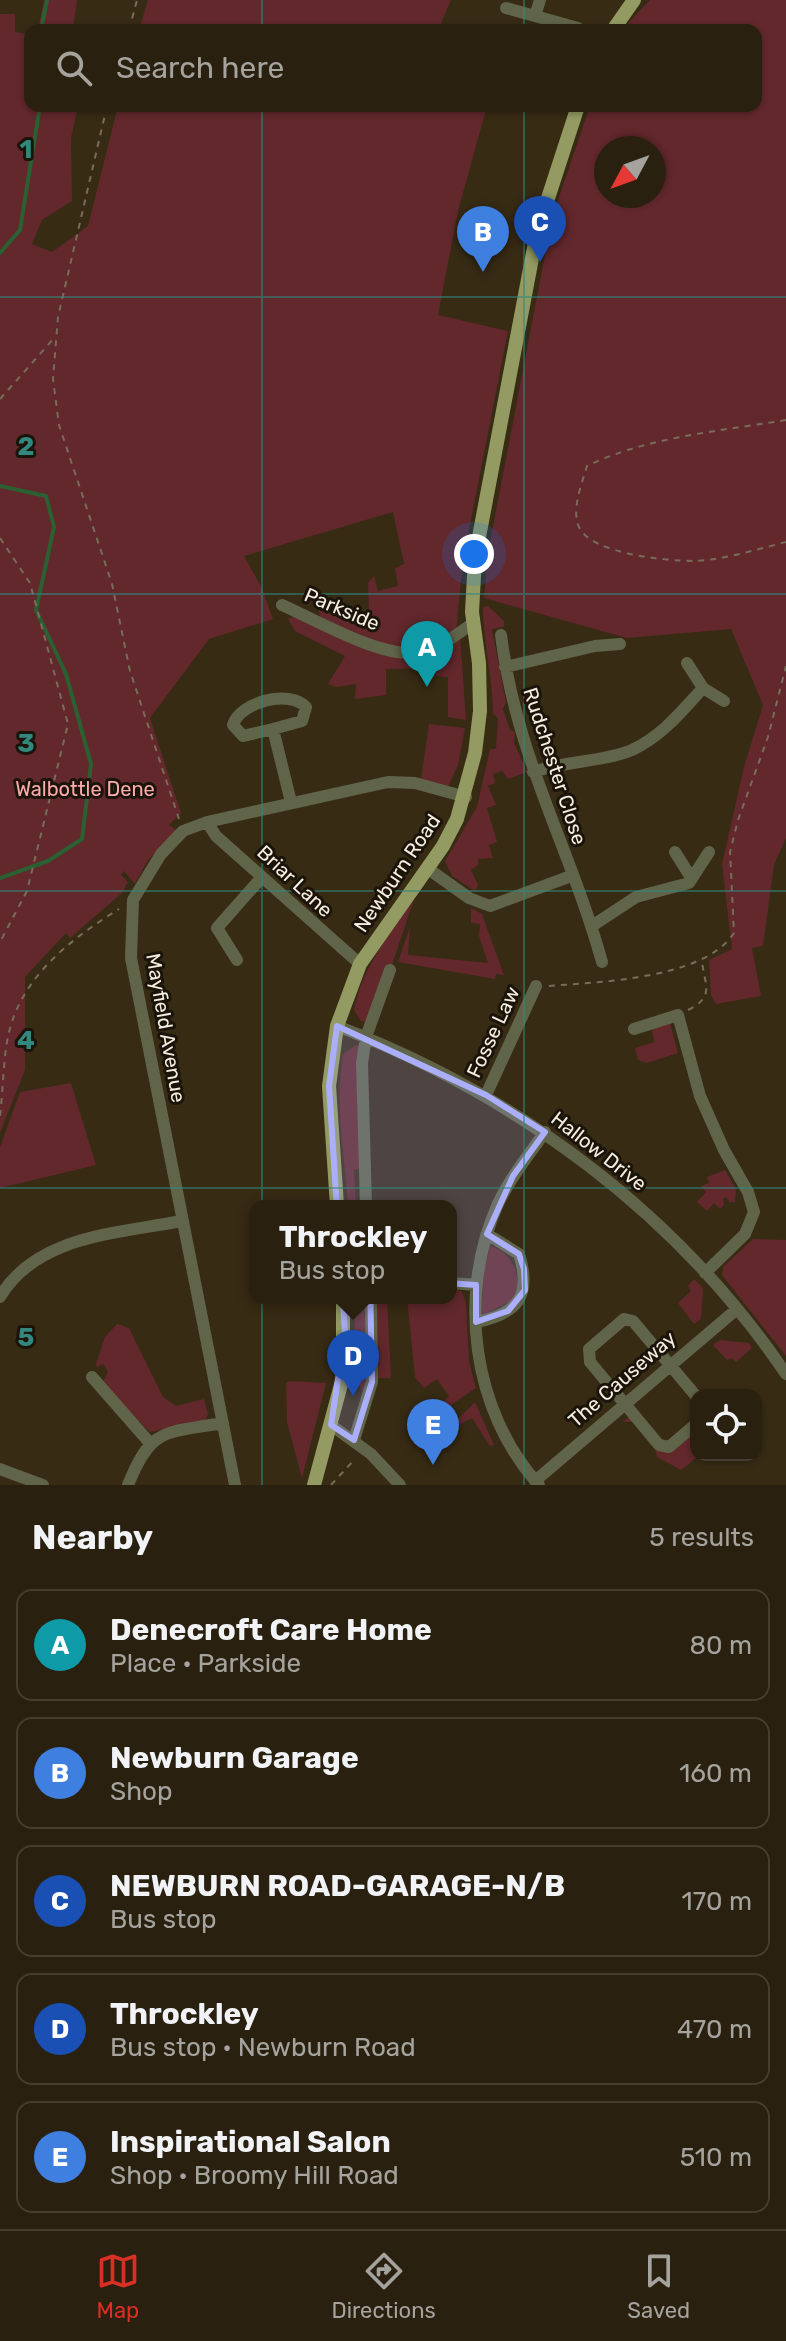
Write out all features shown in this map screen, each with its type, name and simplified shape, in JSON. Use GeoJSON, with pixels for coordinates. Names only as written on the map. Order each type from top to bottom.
{"type":"FeatureCollection","features":[{"type":"Feature","properties":{"kind":"main road"},"geometry":{"type":"LineString","coordinates":[[617,24],[634,0]]}},
{"type":"Feature","properties":{"kind":"main road","name":"Newburn Road"},"geometry":{"type":"LineString","coordinates":[[337,1200],[329,1086],[337,1026],[360,964],[443,846],[466,797],[480,711],[473,623],[475,558],[537,232],[576,112]]}},
{"type":"Feature","properties":{"kind":"main road"},"geometry":{"type":"LineString","coordinates":[[314,1485],[343,1377],[343,1304]]}},
{"type":"Feature","properties":{"kind":"street"},"geometry":{"type":"LineString","coordinates":[[535,16],[540,0]]}},
{"type":"Feature","properties":{"kind":"street"},"geometry":{"type":"LineString","coordinates":[[506,8],[564,24]]}},
{"type":"Feature","properties":{"kind":"street","name":"Parkside"},"geometry":{"type":"LineString","coordinates":[[282,605],[381,648],[410,653],[436,647],[473,623]]}},
{"type":"Feature","properties":{"kind":"street","name":"Rudchester Close"},"geometry":{"type":"LineString","coordinates":[[501,635],[518,730],[592,926],[602,962]]}},
{"type":"Feature","properties":{"kind":"street","name":"Rudchester Close"},"geometry":{"type":"LineString","coordinates":[[505,667],[595,646],[620,644]]}},
{"type":"Feature","properties":{"kind":"street"},"geometry":{"type":"LineString","coordinates":[[687,663],[703,688],[724,701]]}},
{"type":"Feature","properties":{"kind":"street"},"geometry":{"type":"LineString","coordinates":[[533,772],[557,763],[630,751],[664,732],[703,688]]}},
{"type":"Feature","properties":{"kind":"street"},"geometry":{"type":"LineString","coordinates":[[294,700],[306,707],[302,721],[273,729],[243,736],[233,725],[240,714],[266,701],[294,700]]}},
{"type":"Feature","properties":{"kind":"street"},"geometry":{"type":"LineString","coordinates":[[273,729],[291,802]]}},
{"type":"Feature","properties":{"kind":"street","name":"Mayfield Avenue"},"geometry":{"type":"LineString","coordinates":[[235,1485],[131,958],[133,900],[161,854],[183,831],[207,822],[388,782],[415,783],[466,797]]}},
{"type":"Feature","properties":{"kind":"street","name":"Briar Lane"},"geometry":{"type":"LineString","coordinates":[[207,822],[216,836],[360,964]]}},
{"type":"Feature","properties":{"kind":"street"},"geometry":{"type":"LineString","coordinates":[[675,852],[692,879]]}},
{"type":"Feature","properties":{"kind":"street"},"geometry":{"type":"LineString","coordinates":[[592,926],[636,897],[692,879],[709,852]]}},
{"type":"Feature","properties":{"kind":"street","name":"Rudchester Close"},"geometry":{"type":"LineString","coordinates":[[427,868],[469,898],[490,906],[571,876]]}},
{"type":"Feature","properties":{"kind":"street"},"geometry":{"type":"LineString","coordinates":[[237,960],[217,928],[262,877]]}},
{"type":"Feature","properties":{"kind":"street"},"geometry":{"type":"LineString","coordinates":[[366,1200],[362,1063],[366,1037],[390,970]]}},
{"type":"Feature","properties":{"kind":"street","name":"Fosse Law"},"geometry":{"type":"LineString","coordinates":[[486,1095],[536,986]]}},
{"type":"Feature","properties":{"kind":"street"},"geometry":{"type":"LineString","coordinates":[[634,1029],[678,1015],[700,1096],[724,1150],[748,1192],[754,1212],[745,1234],[705,1273]]}},
{"type":"Feature","properties":{"kind":"street","name":"Hallow Drive"},"geometry":{"type":"LineString","coordinates":[[337,1026],[486,1095],[545,1132],[613,1184],[705,1273],[737,1309],[786,1374]]}},
{"type":"Feature","properties":{"kind":"street"},"geometry":{"type":"LineString","coordinates":[[537,1483],[503,1434],[490,1404],[476,1322],[476,1285],[487,1234],[513,1176],[545,1132]]}},
{"type":"Feature","properties":{"kind":"street"},"geometry":{"type":"LineString","coordinates":[[0,1297],[28,1264],[52,1249],[181,1221]]}},
{"type":"Feature","properties":{"kind":"street"},"geometry":{"type":"LineString","coordinates":[[476,1322],[508,1311],[525,1290],[526,1280],[519,1254],[487,1234]]}},
{"type":"Feature","properties":{"kind":"street"},"geometry":{"type":"LineString","coordinates":[[457,1283],[476,1285]]}},
{"type":"Feature","properties":{"kind":"street"},"geometry":{"type":"LineString","coordinates":[[354,1440],[372,1382],[371,1304]]}},
{"type":"Feature","properties":{"kind":"street","name":"The Causeway"},"geometry":{"type":"LineString","coordinates":[[537,1483],[624,1403],[737,1309]]}},
{"type":"Feature","properties":{"kind":"street"},"geometry":{"type":"LineString","coordinates":[[690,1389],[633,1321],[624,1319],[589,1349],[590,1362],[659,1445],[669,1447],[690,1429]]}},
{"type":"Feature","properties":{"kind":"street"},"geometry":{"type":"LineString","coordinates":[[92,1377],[149,1442]]}},
{"type":"Feature","properties":{"kind":"street"},"geometry":{"type":"LineString","coordinates":[[128,1485],[149,1442],[163,1435],[223,1423]]}},
{"type":"Feature","properties":{"kind":"street"},"geometry":{"type":"LineString","coordinates":[[331,1425],[354,1440],[400,1485]]}},
{"type":"Feature","properties":{"kind":"street"},"geometry":{"type":"LineString","coordinates":[[0,1469],[43,1485]]}},
{"type":"Feature","properties":{"kind":"path"},"geometry":{"type":"LineString","coordinates":[[131,24],[137,0]]}},
{"type":"Feature","properties":{"kind":"path"},"geometry":{"type":"LineString","coordinates":[[105,112],[83,200],[56,336],[53,379],[59,425],[112,584],[130,671],[183,831]]}},
{"type":"Feature","properties":{"kind":"path"},"geometry":{"type":"LineString","coordinates":[[0,399],[56,336]]}},
{"type":"Feature","properties":{"kind":"path"},"geometry":{"type":"LineString","coordinates":[[786,420],[653,444],[587,466],[577,504],[578,526],[589,539],[612,551],[695,561],[786,542]]}},
{"type":"Feature","properties":{"kind":"path"},"geometry":{"type":"LineString","coordinates":[[0,538],[30,583],[68,724],[27,891],[0,942]]}},
{"type":"Feature","properties":{"kind":"path"},"geometry":{"type":"LineString","coordinates":[[0,1116],[7,1039],[25,992],[71,939],[133,900]]}},
{"type":"Feature","properties":{"kind":"path"},"geometry":{"type":"LineString","coordinates":[[678,1015],[707,996],[709,989],[702,959]]}},
{"type":"Feature","properties":{"kind":"path"},"geometry":{"type":"LineString","coordinates":[[331,1485],[359,1455]]}},
{"type":"Feature","properties":{"kind":"highlighted area"},"geometry":{"type":"Polygon","coordinates":[[[337,1026],[486,1095],[545,1132],[513,1176],[487,1234],[519,1254],[524,1269],[525,1290],[508,1311],[476,1322],[476,1285],[370,1278],[372,1382],[354,1440],[331,1425],[345,1333],[329,1086],[337,1026]]]}},
{"type":"Feature","properties":{"kind":"green space"},"geometry":{"type":"Polygon","coordinates":[[[44,0],[77,0],[74,24],[39,24],[44,0]]]}},
{"type":"Feature","properties":{"kind":"green space"},"geometry":{"type":"Polygon","coordinates":[[[148,0],[451,0],[441,24],[141,24],[148,0]]]}},
{"type":"Feature","properties":{"kind":"green space"},"geometry":{"type":"Polygon","coordinates":[[[650,0],[786,0],[786,838],[774,865],[763,946],[752,948],[761,996],[716,1004],[711,995],[709,960],[732,949],[722,864],[744,767],[763,705],[731,629],[627,638],[484,598],[488,553],[552,218],[588,112],[762,112],[762,24],[628,24],[650,0]]]}},
{"type":"Feature","properties":{"kind":"green space","name":"Walbottle Dene"},"geometry":{"type":"Polygon","coordinates":[[[0,14],[15,14],[15,32],[24,34],[24,112],[77,112],[71,138],[72,201],[42,220],[32,244],[52,252],[88,226],[116,112],[485,112],[458,211],[438,315],[508,331],[463,560],[456,632],[429,648],[381,646],[320,617],[317,602],[332,600],[342,618],[369,611],[368,583],[374,576],[378,591],[398,586],[395,568],[404,564],[393,512],[244,556],[261,586],[273,619],[209,639],[150,718],[181,813],[169,825],[178,831],[148,860],[135,884],[124,871],[121,875],[128,882],[122,893],[70,938],[66,933],[25,977],[25,1070],[0,1133],[0,14]]]}},
{"type":"Feature","properties":{"kind":"green space"},"geometry":{"type":"Polygon","coordinates":[[[488,606],[504,621],[504,627],[492,629],[506,702],[503,709],[510,730],[515,732],[514,743],[527,772],[508,779],[502,771],[493,774],[495,783],[488,786],[496,805],[487,808],[497,842],[489,845],[493,858],[478,859],[478,865],[471,870],[478,885],[475,891],[452,876],[445,861],[477,807],[490,749],[496,749],[498,718],[493,714],[483,620],[483,607],[488,606]]]}},
{"type":"Feature","properties":{"kind":"green space"},"geometry":{"type":"Polygon","coordinates":[[[296,616],[410,655],[460,635],[466,720],[448,717],[448,677],[436,676],[436,668],[386,669],[386,695],[355,699],[356,684],[336,687],[328,684],[345,656],[295,631],[288,619],[296,616]]]}},
{"type":"Feature","properties":{"kind":"green space"},"geometry":{"type":"Polygon","coordinates":[[[429,724],[465,728],[458,765],[448,787],[421,779],[429,724]]]}},
{"type":"Feature","properties":{"kind":"green space"},"geometry":{"type":"Polygon","coordinates":[[[414,899],[391,968],[366,1022],[361,1021],[354,1010],[363,980],[414,899]]]}},
{"type":"Feature","properties":{"kind":"green space"},"geometry":{"type":"Polygon","coordinates":[[[471,908],[482,914],[504,975],[496,974],[495,979],[398,962],[410,927],[408,955],[488,963],[479,936],[480,924],[471,923],[471,908]]]}},
{"type":"Feature","properties":{"kind":"green space"},"geometry":{"type":"Polygon","coordinates":[[[670,1023],[678,1053],[647,1063],[638,1060],[635,1048],[654,1042],[652,1029],[670,1023]]]}},
{"type":"Feature","properties":{"kind":"green space"},"geometry":{"type":"Polygon","coordinates":[[[356,1045],[360,1046],[360,1169],[354,1170],[356,1200],[347,1200],[341,1130],[343,1054],[356,1045]]]}},
{"type":"Feature","properties":{"kind":"green space"},"geometry":{"type":"Polygon","coordinates":[[[71,1083],[96,1165],[0,1188],[0,1147],[20,1092],[71,1083]]]}},
{"type":"Feature","properties":{"kind":"green space"},"geometry":{"type":"Polygon","coordinates":[[[725,1170],[736,1189],[735,1202],[729,1202],[727,1197],[723,1199],[724,1205],[720,1209],[714,1203],[707,1211],[697,1202],[706,1192],[701,1186],[709,1183],[707,1177],[725,1170]]]}},
{"type":"Feature","properties":{"kind":"green space"},"geometry":{"type":"Polygon","coordinates":[[[753,1239],[786,1240],[786,1356],[722,1275],[723,1267],[753,1239]]]}},
{"type":"Feature","properties":{"kind":"green space"},"geometry":{"type":"Polygon","coordinates":[[[490,1246],[497,1248],[511,1261],[518,1285],[511,1301],[481,1316],[484,1271],[490,1246]]]}},
{"type":"Feature","properties":{"kind":"green space"},"geometry":{"type":"Polygon","coordinates":[[[694,1279],[703,1288],[701,1319],[694,1324],[678,1303],[691,1291],[688,1286],[694,1279]]]}},
{"type":"Feature","properties":{"kind":"green space"},"geometry":{"type":"Polygon","coordinates":[[[457,1290],[462,1292],[466,1303],[469,1361],[476,1388],[448,1407],[444,1401],[449,1396],[437,1379],[424,1388],[415,1377],[408,1304],[457,1304],[457,1290]]]}},
{"type":"Feature","properties":{"kind":"green space"},"geometry":{"type":"Polygon","coordinates":[[[354,1304],[366,1304],[366,1394],[356,1382],[354,1304]]]}},
{"type":"Feature","properties":{"kind":"green space"},"geometry":{"type":"Polygon","coordinates":[[[375,1304],[387,1304],[391,1378],[378,1378],[375,1304]]]}},
{"type":"Feature","properties":{"kind":"green space"},"geometry":{"type":"Polygon","coordinates":[[[117,1324],[129,1328],[163,1397],[176,1406],[204,1399],[208,1414],[205,1421],[150,1432],[102,1384],[108,1372],[103,1364],[97,1367],[96,1364],[105,1337],[117,1324]]]}},
{"type":"Feature","properties":{"kind":"green space"},"geometry":{"type":"Polygon","coordinates":[[[720,1340],[749,1343],[752,1348],[736,1362],[732,1358],[727,1360],[713,1345],[720,1340]]]}},
{"type":"Feature","properties":{"kind":"green space"},"geometry":{"type":"Polygon","coordinates":[[[286,1383],[326,1383],[302,1478],[287,1422],[286,1383]]]}},
{"type":"Feature","properties":{"kind":"green space"},"geometry":{"type":"Polygon","coordinates":[[[475,1402],[494,1445],[490,1446],[472,1418],[458,1425],[455,1422],[475,1402]]]}},
{"type":"Feature","properties":{"kind":"green space"},"geometry":{"type":"Polygon","coordinates":[[[630,1416],[658,1449],[690,1431],[692,1461],[681,1470],[657,1457],[655,1447],[633,1422],[623,1422],[630,1416]]]}},
{"type":"Feature","properties":{"kind":"waterway"},"geometry":{"type":"LineString","coordinates":[[42,24],[47,0]]}},
{"type":"Feature","properties":{"kind":"waterway"},"geometry":{"type":"LineString","coordinates":[[0,253],[20,230],[39,112]]}},
{"type":"Feature","properties":{"kind":"waterway"},"geometry":{"type":"LineString","coordinates":[[0,486],[46,496],[54,527],[36,610],[66,674],[91,764],[82,839],[48,861],[0,878]]}},
{"type":"Feature","properties":{"kind":"place","name":"NEWBURN ROAD-GARAGE-N/B"},"geometry":{"type":"Point","coordinates":[540,262]}},
{"type":"Feature","properties":{"kind":"place","name":"Newburn Garage"},"geometry":{"type":"Point","coordinates":[483,272]}},
{"type":"Feature","properties":{"kind":"place","name":"Denecroft Care Home"},"geometry":{"type":"Point","coordinates":[427,687]}},
{"type":"Feature","properties":{"kind":"place","name":"Throckley"},"geometry":{"type":"Point","coordinates":[353,1396]}},
{"type":"Feature","properties":{"kind":"place","name":"Inspirational Salon"},"geometry":{"type":"Point","coordinates":[433,1465]}}]}
